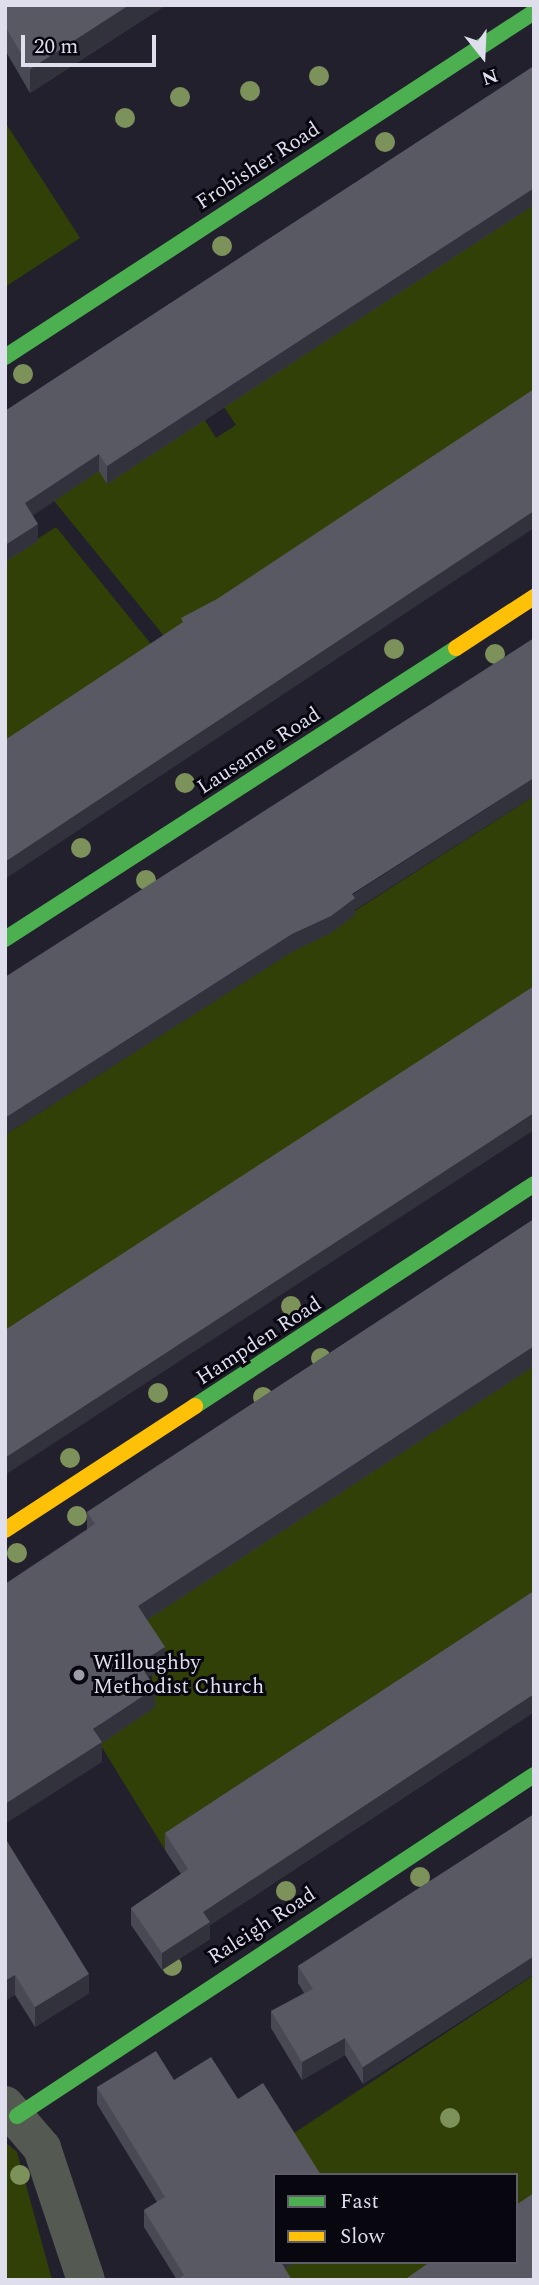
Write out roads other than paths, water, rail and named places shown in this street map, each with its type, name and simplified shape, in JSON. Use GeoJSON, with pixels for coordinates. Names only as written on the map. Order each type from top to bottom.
{"type":"FeatureCollection","features":[{"type":"Feature","properties":{"kind":"street","name":"Frobisher Road"},"geometry":{"type":"LineString","coordinates":[[5,357],[534,12]]}},
{"type":"Feature","properties":{"kind":"street","name":"Lausanne Road"},"geometry":{"type":"LineString","coordinates":[[5,939],[534,597]]}},
{"type":"Feature","properties":{"kind":"street","name":"Hampden Road"},"geometry":{"type":"LineString","coordinates":[[5,1530],[534,1184]]}},
{"type":"Feature","properties":{"kind":"street","name":"Raleigh Road"},"geometry":{"type":"LineString","coordinates":[[11,2111],[534,1775]]}},
{"type":"Feature","properties":{"kind":"street"},"geometry":{"type":"LineString","coordinates":[[11,2111],[42,2148],[86,2280]]}},
{"type":"Feature","properties":{"kind":"place","name":"Willoughby Methodist Church"},"geometry":{"type":"Point","coordinates":[79,1675]}}]}
